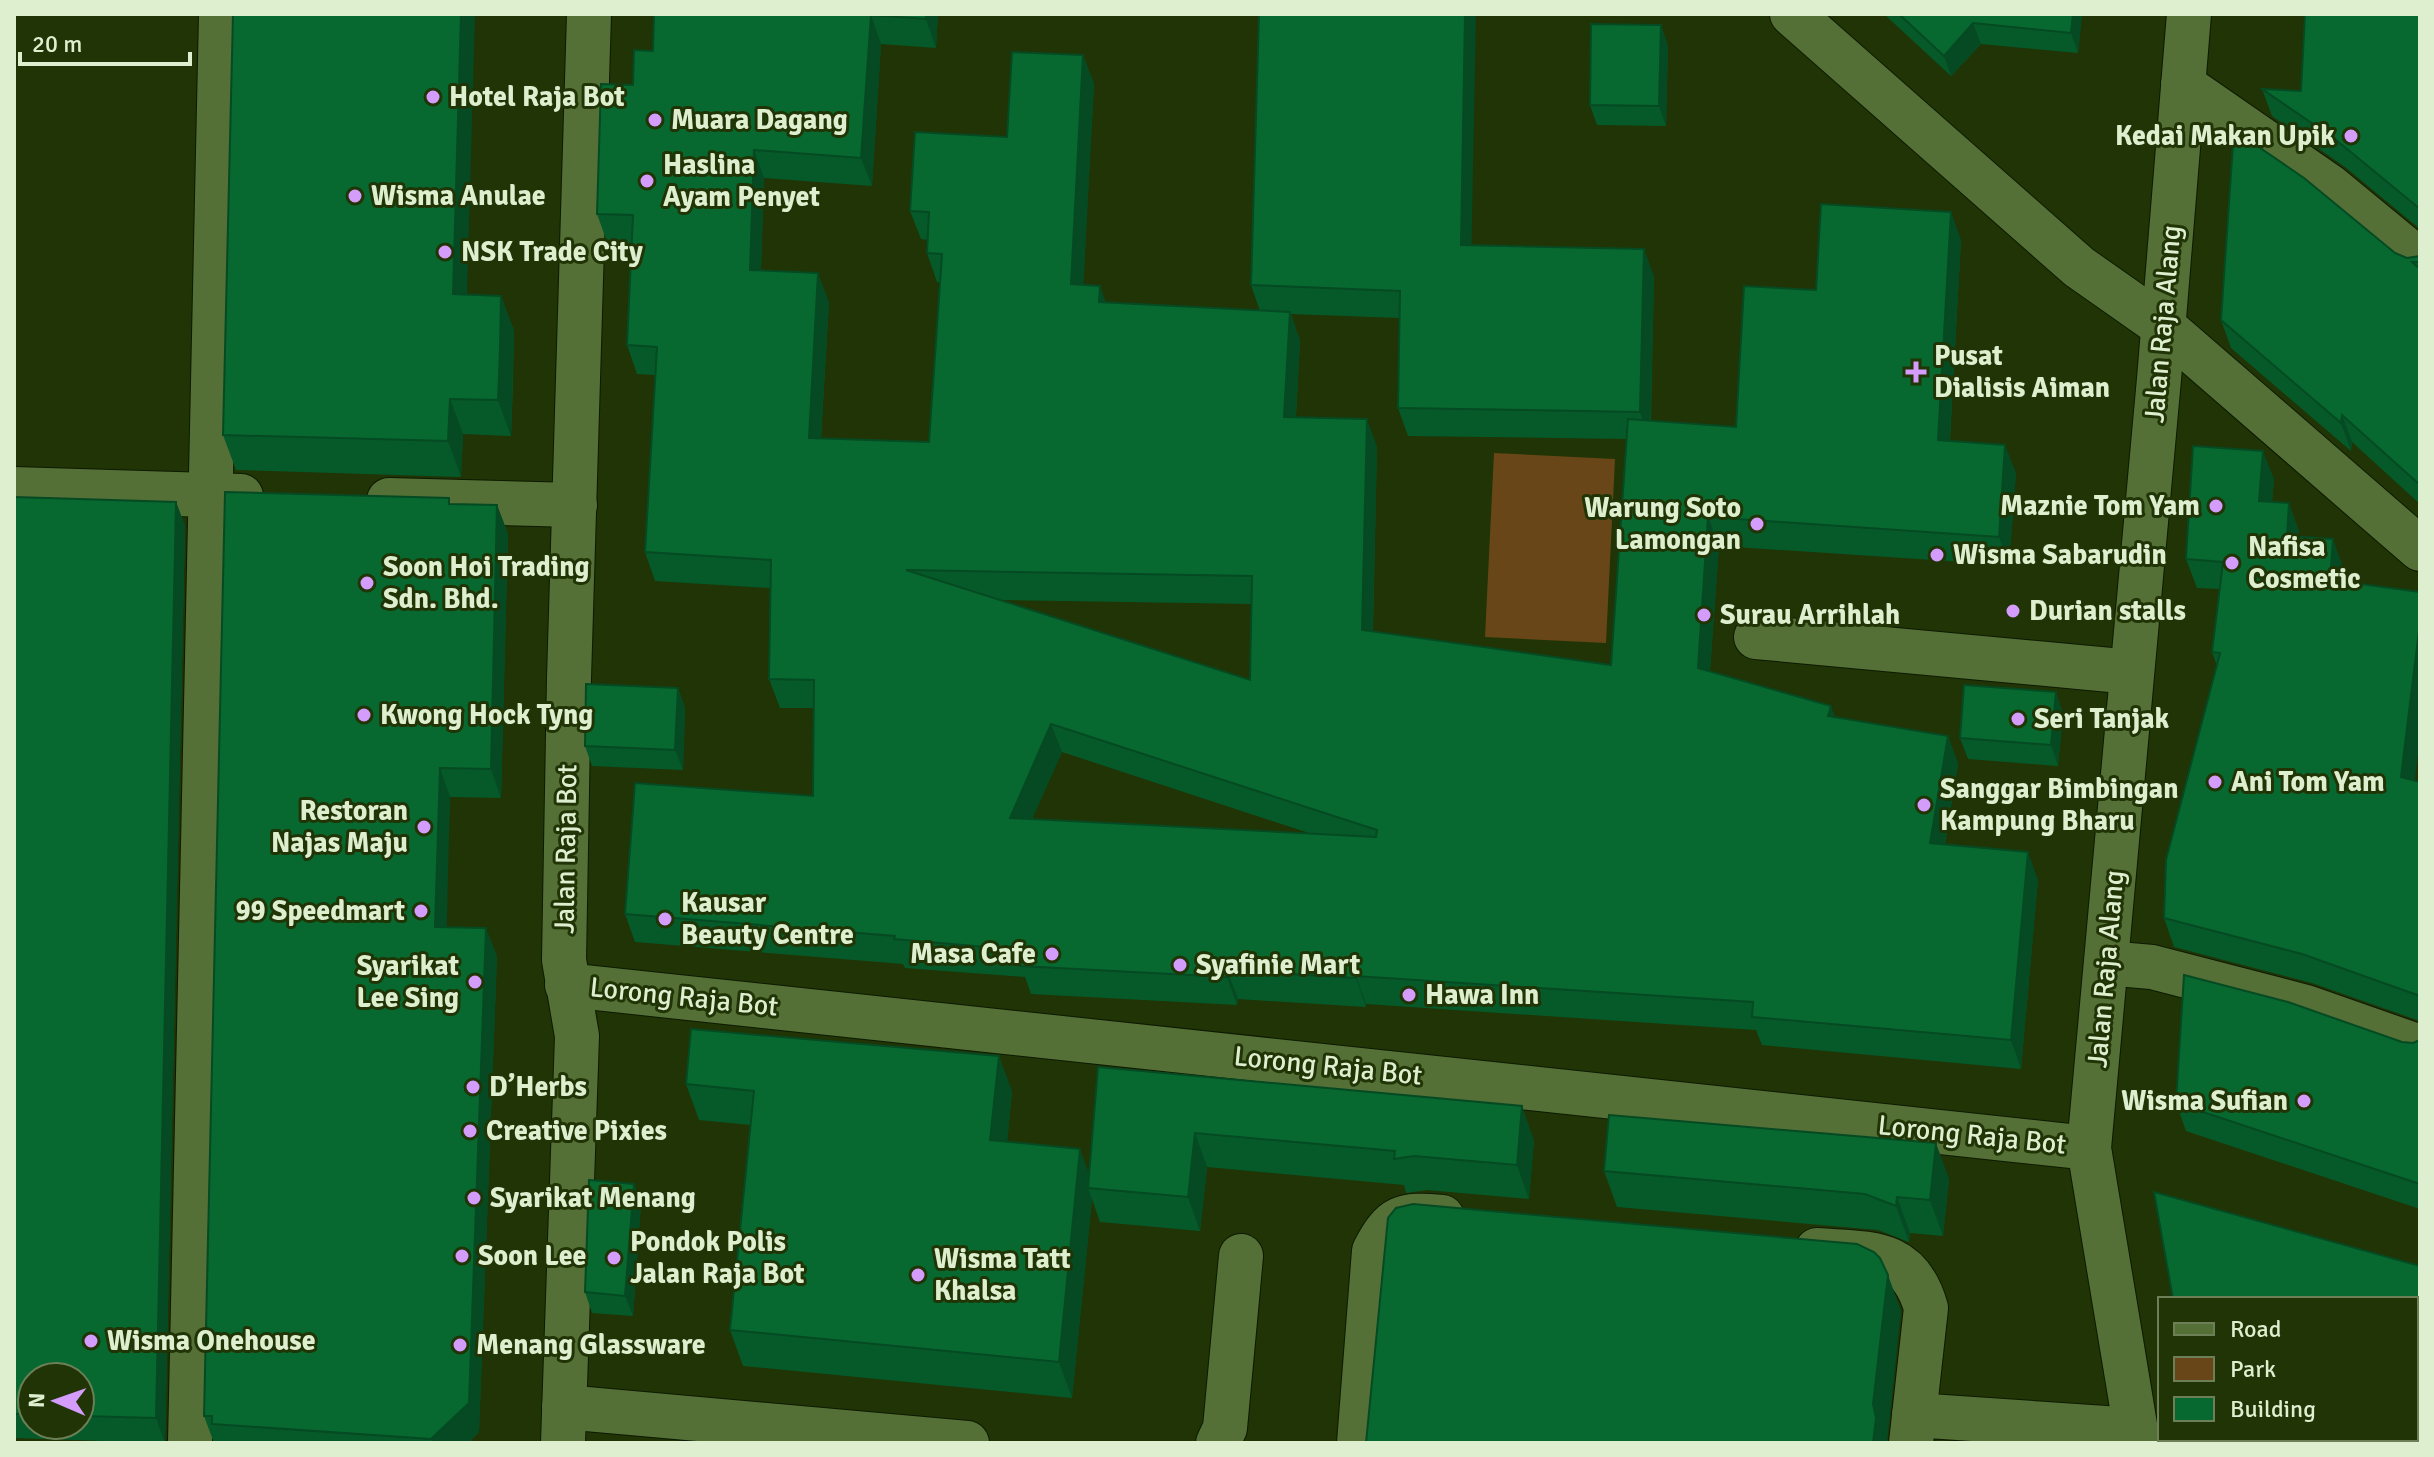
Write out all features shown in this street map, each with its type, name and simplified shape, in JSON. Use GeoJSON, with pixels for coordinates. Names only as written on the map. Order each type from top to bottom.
{"type":"FeatureCollection","features":[{"type":"Feature","properties":{"kind":"street"},"geometry":{"type":"LineString","coordinates":[[190,1443],[221,14]]}},
{"type":"Feature","properties":{"kind":"street","name":"Jalan Raja Bot"},"geometry":{"type":"LineString","coordinates":[[564,1425],[577,1036],[564,960],[568,694],[589,14]]}},
{"type":"Feature","properties":{"kind":"street"},"geometry":{"type":"LineString","coordinates":[[1792,14],[2079,267],[2163,326],[2420,549]]}},
{"type":"Feature","properties":{"kind":"street","name":"Jalan Raja Alang"},"geometry":{"type":"LineString","coordinates":[[2136,1436],[2145,1387],[2089,1148],[2189,14]]}},
{"type":"Feature","properties":{"kind":"street"},"geometry":{"type":"LineString","coordinates":[[2183,85],[2329,186],[2420,261]]}},
{"type":"Feature","properties":{"kind":"street"},"geometry":{"type":"LineString","coordinates":[[14,489],[273,496]]}},
{"type":"Feature","properties":{"kind":"street"},"geometry":{"type":"LineString","coordinates":[[353,499],[575,505]]}},
{"type":"Feature","properties":{"kind":"street"},"geometry":{"type":"LineString","coordinates":[[1756,637],[2132,672]]}},
{"type":"Feature","properties":{"kind":"street"},"geometry":{"type":"LineString","coordinates":[[2106,963],[2152,967],[2306,1007],[2420,1047]]}},
{"type":"Feature","properties":{"kind":"street","name":"Lorong Raja Bot"},"geometry":{"type":"LineString","coordinates":[[567,985],[2089,1148]]}},
{"type":"Feature","properties":{"kind":"street"},"geometry":{"type":"LineString","coordinates":[[1359,1443],[1374,1251],[1385,1230],[1401,1218],[1425,1215],[1487,1221]]}},
{"type":"Feature","properties":{"kind":"street"},"geometry":{"type":"LineString","coordinates":[[1782,1246],[1890,1259],[1910,1273],[1920,1287],[1926,1308],[1912,1429],[2136,1436]]}},
{"type":"Feature","properties":{"kind":"street"},"geometry":{"type":"LineString","coordinates":[[1218,1443],[1225,1428],[1241,1256]]}},
{"type":"Feature","properties":{"kind":"street"},"geometry":{"type":"LineString","coordinates":[[564,1425],[967,1443]]}},
{"type":"Feature","properties":{"kind":"green space"},"geometry":{"type":"Polygon","coordinates":[[[1494,453],[1615,459],[1606,643],[1485,637],[1494,453]]]}},
{"type":"Feature","properties":{"kind":"building"},"geometry":{"type":"Polygon","coordinates":[[[233,14],[461,14],[453,294],[501,296],[500,349],[498,400],[450,399],[448,441],[223,435],[233,14]]]}},
{"type":"Feature","properties":{"kind":"building"},"geometry":{"type":"Polygon","coordinates":[[[654,14],[926,14],[926,19],[871,15],[861,158],[754,150],[750,270],[818,273],[809,438],[929,442],[942,254],[927,253],[929,212],[910,211],[915,132],[1007,137],[1012,52],[1083,55],[1071,284],[1100,286],[1099,302],[1290,312],[1284,417],[1367,419],[1362,630],[1611,665],[1628,419],[1736,427],[1744,286],[1816,290],[1821,204],[1951,212],[1938,440],[2005,445],[1999,537],[1708,517],[1698,668],[1831,706],[1828,716],[1948,736],[1930,843],[2028,852],[2011,1040],[1752,1017],[1753,1002],[1356,976],[1227,970],[1227,977],[1020,966],[1021,950],[894,939],[895,936],[625,914],[635,783],[813,796],[814,680],[769,679],[771,560],[645,552],[657,347],[627,345],[633,215],[597,214],[601,84],[633,85],[634,50],[653,51],[654,14]],[[906,570],[1250,680],[1252,576],[906,570]],[[1051,724],[1010,818],[1376,837],[1377,830],[1051,724]]]}},
{"type":"Feature","properties":{"kind":"building"},"geometry":{"type":"Polygon","coordinates":[[[1259,14],[1465,14],[1461,245],[1644,249],[1640,412],[1398,408],[1400,291],[1251,285],[1259,14]]]}},
{"type":"Feature","properties":{"kind":"building"},"geometry":{"type":"Polygon","coordinates":[[[1899,14],[2073,14],[2071,33],[1973,23],[1944,56],[1899,14]]]}},
{"type":"Feature","properties":{"kind":"building"},"geometry":{"type":"Polygon","coordinates":[[[2305,14],[2420,14],[2420,209],[2335,139],[2262,89],[2301,91],[2305,14]]]}},
{"type":"Feature","properties":{"kind":"building"},"geometry":{"type":"Polygon","coordinates":[[[1591,24],[1661,25],[1659,106],[1590,105],[1591,24]]]}},
{"type":"Feature","properties":{"kind":"building"},"geometry":{"type":"Polygon","coordinates":[[[2234,130],[2304,178],[2395,253],[2407,258],[2420,256],[2420,262],[2412,262],[2420,269],[2420,485],[2342,415],[2341,423],[2221,320],[2234,130]]]}},
{"type":"Feature","properties":{"kind":"building"},"geometry":{"type":"Polygon","coordinates":[[[2193,446],[2263,451],[2259,501],[2289,503],[2287,536],[2333,539],[2330,580],[2420,592],[2420,622],[2401,777],[2420,782],[2420,996],[2302,954],[2164,918],[2166,860],[2220,653],[2212,652],[2223,562],[2186,559],[2193,446]]]}},
{"type":"Feature","properties":{"kind":"building"},"geometry":{"type":"Polygon","coordinates":[[[225,492],[449,498],[449,504],[497,505],[491,769],[440,768],[435,927],[486,928],[469,1403],[431,1439],[212,1424],[212,1416],[204,1416],[225,492]]]}},
{"type":"Feature","properties":{"kind":"building"},"geometry":{"type":"Polygon","coordinates":[[[14,497],[176,502],[156,1418],[96,1416],[96,1361],[16,1361],[14,1414],[14,497]]]}},
{"type":"Feature","properties":{"kind":"building"},"geometry":{"type":"Polygon","coordinates":[[[586,684],[678,688],[675,750],[585,746],[586,684]]]}},
{"type":"Feature","properties":{"kind":"building"},"geometry":{"type":"Polygon","coordinates":[[[1964,685],[2056,692],[2051,745],[1960,738],[1964,685]]]}},
{"type":"Feature","properties":{"kind":"building","name":"Wisma Sufian"},"geometry":{"type":"Polygon","coordinates":[[[2184,975],[2288,1002],[2402,1042],[2420,1040],[2420,1184],[2176,1103],[2184,975]]]}},
{"type":"Feature","properties":{"kind":"building"},"geometry":{"type":"Polygon","coordinates":[[[691,1029],[999,1056],[990,1140],[1080,1149],[1059,1362],[730,1330],[754,1091],[686,1084],[691,1029]]]}},
{"type":"Feature","properties":{"kind":"building"},"geometry":{"type":"Polygon","coordinates":[[[1098,1067],[1522,1106],[1517,1165],[1414,1156],[1394,1159],[1395,1151],[1195,1133],[1188,1197],[1088,1188],[1098,1067]]]}},
{"type":"Feature","properties":{"kind":"building"},"geometry":{"type":"Polygon","coordinates":[[[1609,1115],[1936,1143],[1930,1200],[1897,1197],[1896,1206],[1865,1194],[1604,1171],[1609,1115]]]}},
{"type":"Feature","properties":{"kind":"building","name":"Pondok Polis Jalan Raja Bot"},"geometry":{"type":"Polygon","coordinates":[[[589,1180],[634,1184],[625,1296],[585,1292],[589,1180]]]}},
{"type":"Feature","properties":{"kind":"building"},"geometry":{"type":"Polygon","coordinates":[[[2154,1192],[2420,1266],[2420,1369],[2418,1297],[2173,1297],[2154,1192]]]}},
{"type":"Feature","properties":{"kind":"building"},"geometry":{"type":"Polygon","coordinates":[[[1413,1204],[1857,1244],[1874,1252],[1888,1275],[1873,1404],[1876,1418],[1873,1443],[1366,1443],[1388,1218],[1396,1208],[1413,1204]]]}},
{"type":"Feature","properties":{"kind":"place","name":"Hotel Raja Bot"},"geometry":{"type":"Point","coordinates":[433,97]}},
{"type":"Feature","properties":{"kind":"place","name":"Muara Dagang"},"geometry":{"type":"Point","coordinates":[655,120]}},
{"type":"Feature","properties":{"kind":"place","name":"Kedai Makan Upik"},"geometry":{"type":"Point","coordinates":[2351,136]}},
{"type":"Feature","properties":{"kind":"place","name":"Haslina Ayam Penyet"},"geometry":{"type":"Point","coordinates":[647,181]}},
{"type":"Feature","properties":{"kind":"place","name":"Wisma Anulae"},"geometry":{"type":"Point","coordinates":[355,196]}},
{"type":"Feature","properties":{"kind":"place","name":"NSK Trade City"},"geometry":{"type":"Point","coordinates":[445,252]}},
{"type":"Feature","properties":{"kind":"place","name":"Pusat Dialisis Aiman"},"geometry":{"type":"Point","coordinates":[1916,372]}},
{"type":"Feature","properties":{"kind":"place","name":"Maznie Tom Yam"},"geometry":{"type":"Point","coordinates":[2216,506]}},
{"type":"Feature","properties":{"kind":"place","name":"Warung Soto Lamongan"},"geometry":{"type":"Point","coordinates":[1757,524]}},
{"type":"Feature","properties":{"kind":"place","name":"Wisma Sabarudin"},"geometry":{"type":"Point","coordinates":[1937,555]}},
{"type":"Feature","properties":{"kind":"place","name":"Nafisa Cosmetic"},"geometry":{"type":"Point","coordinates":[2232,563]}},
{"type":"Feature","properties":{"kind":"place","name":"Soon Hoi Trading Sdn. Bhd."},"geometry":{"type":"Point","coordinates":[367,583]}},
{"type":"Feature","properties":{"kind":"place","name":"Durian stalls"},"geometry":{"type":"Point","coordinates":[2013,611]}},
{"type":"Feature","properties":{"kind":"place","name":"Surau Arrihlah"},"geometry":{"type":"Point","coordinates":[1704,615]}},
{"type":"Feature","properties":{"kind":"place","name":"Kwong Hock Tyng"},"geometry":{"type":"Point","coordinates":[364,715]}},
{"type":"Feature","properties":{"kind":"place","name":"Seri Tanjak"},"geometry":{"type":"Point","coordinates":[2018,719]}},
{"type":"Feature","properties":{"kind":"place","name":"Ani Tom Yam"},"geometry":{"type":"Point","coordinates":[2215,782]}},
{"type":"Feature","properties":{"kind":"place","name":"Sanggar Bimbingan Kampung Bharu"},"geometry":{"type":"Point","coordinates":[1924,805]}},
{"type":"Feature","properties":{"kind":"place","name":"Restoran Najas Maju"},"geometry":{"type":"Point","coordinates":[424,827]}},
{"type":"Feature","properties":{"kind":"place","name":"99 Speedmart"},"geometry":{"type":"Point","coordinates":[421,911]}},
{"type":"Feature","properties":{"kind":"place","name":"Kausar Beauty Centre"},"geometry":{"type":"Point","coordinates":[665,919]}},
{"type":"Feature","properties":{"kind":"place","name":"Masa Cafe"},"geometry":{"type":"Point","coordinates":[1052,954]}},
{"type":"Feature","properties":{"kind":"place","name":"Syafinie Mart"},"geometry":{"type":"Point","coordinates":[1180,965]}},
{"type":"Feature","properties":{"kind":"place","name":"Syarikat Lee Sing"},"geometry":{"type":"Point","coordinates":[475,982]}},
{"type":"Feature","properties":{"kind":"place","name":"Hawa Inn"},"geometry":{"type":"Point","coordinates":[1409,995]}},
{"type":"Feature","properties":{"kind":"place","name":"D’Herbs"},"geometry":{"type":"Point","coordinates":[473,1087]}},
{"type":"Feature","properties":{"kind":"place","name":"Wisma Sufian"},"geometry":{"type":"Point","coordinates":[2304,1101]}},
{"type":"Feature","properties":{"kind":"place","name":"Creative Pixies"},"geometry":{"type":"Point","coordinates":[470,1131]}},
{"type":"Feature","properties":{"kind":"place","name":"Syarikat Menang"},"geometry":{"type":"Point","coordinates":[474,1198]}},
{"type":"Feature","properties":{"kind":"place","name":"Soon Lee"},"geometry":{"type":"Point","coordinates":[462,1256]}},
{"type":"Feature","properties":{"kind":"place","name":"Pondok Polis Jalan Raja Bot"},"geometry":{"type":"Point","coordinates":[614,1258]}},
{"type":"Feature","properties":{"kind":"place","name":"Wisma Tatt Khalsa"},"geometry":{"type":"Point","coordinates":[918,1275]}},
{"type":"Feature","properties":{"kind":"place","name":"Wisma Onehouse"},"geometry":{"type":"Point","coordinates":[91,1341]}},
{"type":"Feature","properties":{"kind":"place","name":"Menang Glassware"},"geometry":{"type":"Point","coordinates":[460,1345]}}]}
